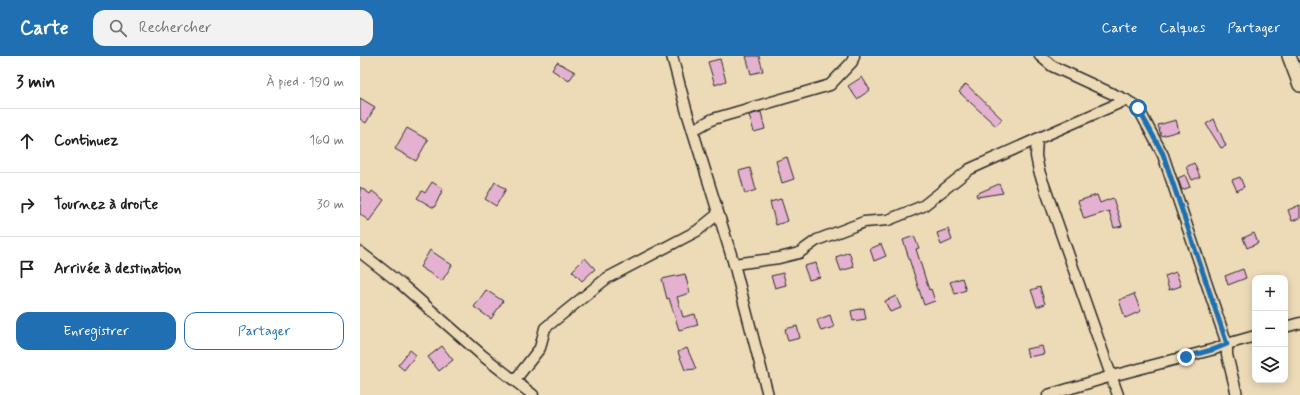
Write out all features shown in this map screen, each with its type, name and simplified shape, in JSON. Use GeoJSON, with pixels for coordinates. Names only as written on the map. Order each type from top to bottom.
{"type":"FeatureCollection","features":[{"type":"Feature","properties":{"kind":"main road"},"geometry":{"type":"LineString","coordinates":[[1289,56],[1300,85]]}},
{"type":"Feature","properties":{"kind":"street"},"geometry":{"type":"LineString","coordinates":[[672,56],[734,264],[768,395]]}},
{"type":"Feature","properties":{"kind":"street"},"geometry":{"type":"LineString","coordinates":[[693,130],[713,119],[830,85],[852,62],[854,56]]}},
{"type":"Feature","properties":{"kind":"street"},"geometry":{"type":"LineString","coordinates":[[1040,56],[1052,66],[1126,100],[1138,108],[1163,154],[1227,344],[1227,355],[1237,395]]}},
{"type":"Feature","properties":{"kind":"street"},"geometry":{"type":"LineString","coordinates":[[734,264],[779,258],[799,253],[817,240],[864,222],[888,220],[923,206],[970,169],[1126,100]]}},
{"type":"Feature","properties":{"kind":"street"},"geometry":{"type":"LineString","coordinates":[[1037,139],[1036,156],[1039,171],[1118,395]]}},
{"type":"Feature","properties":{"kind":"street"},"geometry":{"type":"LineString","coordinates":[[515,380],[540,348],[545,328],[607,278],[697,231],[718,214]]}},
{"type":"Feature","properties":{"kind":"street"},"geometry":{"type":"LineString","coordinates":[[360,252],[401,284],[483,356],[533,395]]}},
{"type":"Feature","properties":{"kind":"street"},"geometry":{"type":"LineString","coordinates":[[1288,327],[1300,323]]}},
{"type":"Feature","properties":{"kind":"street"},"geometry":{"type":"LineString","coordinates":[[1048,395],[1112,376],[1215,349],[1252,337]]}},
{"type":"Feature","properties":{"kind":"building"},"geometry":{"type":"Polygon","coordinates":[[[746,56],[759,56],[763,71],[751,74],[746,56]]]}},
{"type":"Feature","properties":{"kind":"building"},"geometry":{"type":"Polygon","coordinates":[[[720,59],[726,81],[715,85],[708,62],[720,59]]]}},
{"type":"Feature","properties":{"kind":"building"},"geometry":{"type":"Polygon","coordinates":[[[557,62],[575,72],[569,81],[552,70],[557,62]]]}},
{"type":"Feature","properties":{"kind":"building"},"geometry":{"type":"Polygon","coordinates":[[[862,77],[870,90],[857,99],[848,86],[862,77]]]}},
{"type":"Feature","properties":{"kind":"building"},"geometry":{"type":"Polygon","coordinates":[[[966,84],[1002,119],[996,126],[959,92],[966,84]]]}},
{"type":"Feature","properties":{"kind":"building"},"geometry":{"type":"Polygon","coordinates":[[[360,98],[375,107],[366,123],[360,119],[360,98]]]}},
{"type":"Feature","properties":{"kind":"building"},"geometry":{"type":"Polygon","coordinates":[[[761,112],[765,129],[754,132],[749,115],[761,112]]]}},
{"type":"Feature","properties":{"kind":"building"},"geometry":{"type":"Polygon","coordinates":[[[1214,119],[1226,146],[1221,148],[1206,124],[1214,119]]]}},
{"type":"Feature","properties":{"kind":"building"},"geometry":{"type":"Polygon","coordinates":[[[1176,120],[1179,131],[1161,136],[1158,125],[1176,120]]]}},
{"type":"Feature","properties":{"kind":"building"},"geometry":{"type":"Polygon","coordinates":[[[407,128],[428,140],[416,161],[395,149],[407,128]]]}},
{"type":"Feature","properties":{"kind":"building"},"geometry":{"type":"Polygon","coordinates":[[[787,157],[794,179],[782,183],[776,161],[787,157]]]}},
{"type":"Feature","properties":{"kind":"building"},"geometry":{"type":"Polygon","coordinates":[[[1194,163],[1200,177],[1192,180],[1186,167],[1194,163]]]}},
{"type":"Feature","properties":{"kind":"building"},"geometry":{"type":"Polygon","coordinates":[[[750,168],[756,190],[745,194],[739,171],[750,168]]]}},
{"type":"Feature","properties":{"kind":"building"},"geometry":{"type":"Polygon","coordinates":[[[1185,175],[1190,187],[1182,190],[1178,178],[1185,175]]]}},
{"type":"Feature","properties":{"kind":"building"},"geometry":{"type":"Polygon","coordinates":[[[1240,177],[1244,187],[1237,191],[1232,180],[1240,177]]]}},
{"type":"Feature","properties":{"kind":"building"},"geometry":{"type":"Polygon","coordinates":[[[432,182],[443,189],[434,208],[417,198],[422,191],[425,193],[432,182]]]}},
{"type":"Feature","properties":{"kind":"building"},"geometry":{"type":"Polygon","coordinates":[[[495,182],[506,189],[496,206],[485,199],[495,182]]]}},
{"type":"Feature","properties":{"kind":"building"},"geometry":{"type":"Polygon","coordinates":[[[999,184],[1003,193],[977,197],[976,194],[999,184]]]}},
{"type":"Feature","properties":{"kind":"building"},"geometry":{"type":"Polygon","coordinates":[[[360,187],[370,194],[372,191],[384,200],[369,221],[360,214],[360,187]]]}},
{"type":"Feature","properties":{"kind":"building"},"geometry":{"type":"Polygon","coordinates":[[[1097,195],[1100,203],[1113,198],[1122,226],[1114,228],[1109,211],[1084,219],[1078,201],[1097,195]]]}},
{"type":"Feature","properties":{"kind":"building"},"geometry":{"type":"Polygon","coordinates":[[[781,199],[788,221],[776,225],[770,202],[781,199]]]}},
{"type":"Feature","properties":{"kind":"building"},"geometry":{"type":"Polygon","coordinates":[[[1300,205],[1300,218],[1292,221],[1288,210],[1300,205]]]}},
{"type":"Feature","properties":{"kind":"building"},"geometry":{"type":"Polygon","coordinates":[[[948,229],[952,240],[941,245],[937,233],[948,229]]]}},
{"type":"Feature","properties":{"kind":"building"},"geometry":{"type":"Polygon","coordinates":[[[1254,233],[1258,243],[1247,248],[1243,238],[1254,233]]]}},
{"type":"Feature","properties":{"kind":"building"},"geometry":{"type":"Polygon","coordinates":[[[914,236],[919,248],[916,249],[929,290],[931,289],[935,301],[924,305],[903,240],[914,236]]]}},
{"type":"Feature","properties":{"kind":"building"},"geometry":{"type":"Polygon","coordinates":[[[881,244],[886,256],[874,261],[870,249],[881,244]]]}},
{"type":"Feature","properties":{"kind":"building"},"geometry":{"type":"Polygon","coordinates":[[[430,250],[452,265],[442,281],[420,267],[430,250]]]}},
{"type":"Feature","properties":{"kind":"building"},"geometry":{"type":"Polygon","coordinates":[[[849,252],[854,267],[841,271],[836,257],[849,252]]]}},
{"type":"Feature","properties":{"kind":"building"},"geometry":{"type":"Polygon","coordinates":[[[585,258],[595,269],[582,281],[572,271],[585,258]]]}},
{"type":"Feature","properties":{"kind":"building"},"geometry":{"type":"Polygon","coordinates":[[[816,263],[820,277],[809,280],[804,266],[816,263]]]}},
{"type":"Feature","properties":{"kind":"building"},"geometry":{"type":"Polygon","coordinates":[[[1243,269],[1246,278],[1228,285],[1225,276],[1243,269]]]}},
{"type":"Feature","properties":{"kind":"building"},"geometry":{"type":"Polygon","coordinates":[[[1176,272],[1181,286],[1169,290],[1165,276],[1176,272]]]}},
{"type":"Feature","properties":{"kind":"building"},"geometry":{"type":"Polygon","coordinates":[[[783,273],[786,285],[775,288],[771,276],[783,273]]]}},
{"type":"Feature","properties":{"kind":"building"},"geometry":{"type":"Polygon","coordinates":[[[685,274],[690,293],[677,297],[683,317],[695,314],[698,325],[679,330],[669,298],[667,299],[662,279],[685,274]]]}},
{"type":"Feature","properties":{"kind":"building"},"geometry":{"type":"Polygon","coordinates":[[[962,278],[966,290],[955,294],[950,282],[962,278]]]}},
{"type":"Feature","properties":{"kind":"building"},"geometry":{"type":"Polygon","coordinates":[[[1040,287],[1045,304],[1037,307],[1031,290],[1040,287]]]}},
{"type":"Feature","properties":{"kind":"building"},"geometry":{"type":"Polygon","coordinates":[[[486,290],[503,301],[491,319],[474,307],[486,290]]]}},
{"type":"Feature","properties":{"kind":"building"},"geometry":{"type":"Polygon","coordinates":[[[1134,294],[1141,311],[1125,318],[1119,300],[1134,294]]]}},
{"type":"Feature","properties":{"kind":"building"},"geometry":{"type":"Polygon","coordinates":[[[896,296],[901,308],[890,312],[885,301],[896,296]]]}},
{"type":"Feature","properties":{"kind":"building"},"geometry":{"type":"Polygon","coordinates":[[[864,308],[866,319],[853,321],[851,311],[864,308]]]}},
{"type":"Feature","properties":{"kind":"building"},"geometry":{"type":"Polygon","coordinates":[[[830,315],[834,327],[821,331],[817,320],[830,315]]]}},
{"type":"Feature","properties":{"kind":"building"},"geometry":{"type":"Polygon","coordinates":[[[797,326],[800,338],[788,341],[785,329],[797,326]]]}},
{"type":"Feature","properties":{"kind":"building"},"geometry":{"type":"Polygon","coordinates":[[[442,346],[453,360],[439,371],[428,357],[442,346]]]}},
{"type":"Feature","properties":{"kind":"building"},"geometry":{"type":"Polygon","coordinates":[[[1042,346],[1044,354],[1028,357],[1026,349],[1042,346]]]}},
{"type":"Feature","properties":{"kind":"building"},"geometry":{"type":"Polygon","coordinates":[[[687,348],[696,369],[685,370],[678,352],[687,348]]]}},
{"type":"Feature","properties":{"kind":"building"},"geometry":{"type":"Polygon","coordinates":[[[410,350],[416,355],[404,370],[398,365],[410,350]]]}},
{"type":"Feature","properties":{"kind":"route"},"geometry":{"type":"LineString","coordinates":[[1138,108],[1163,154],[1194,240],[1227,344],[1186,357]]}}]}
